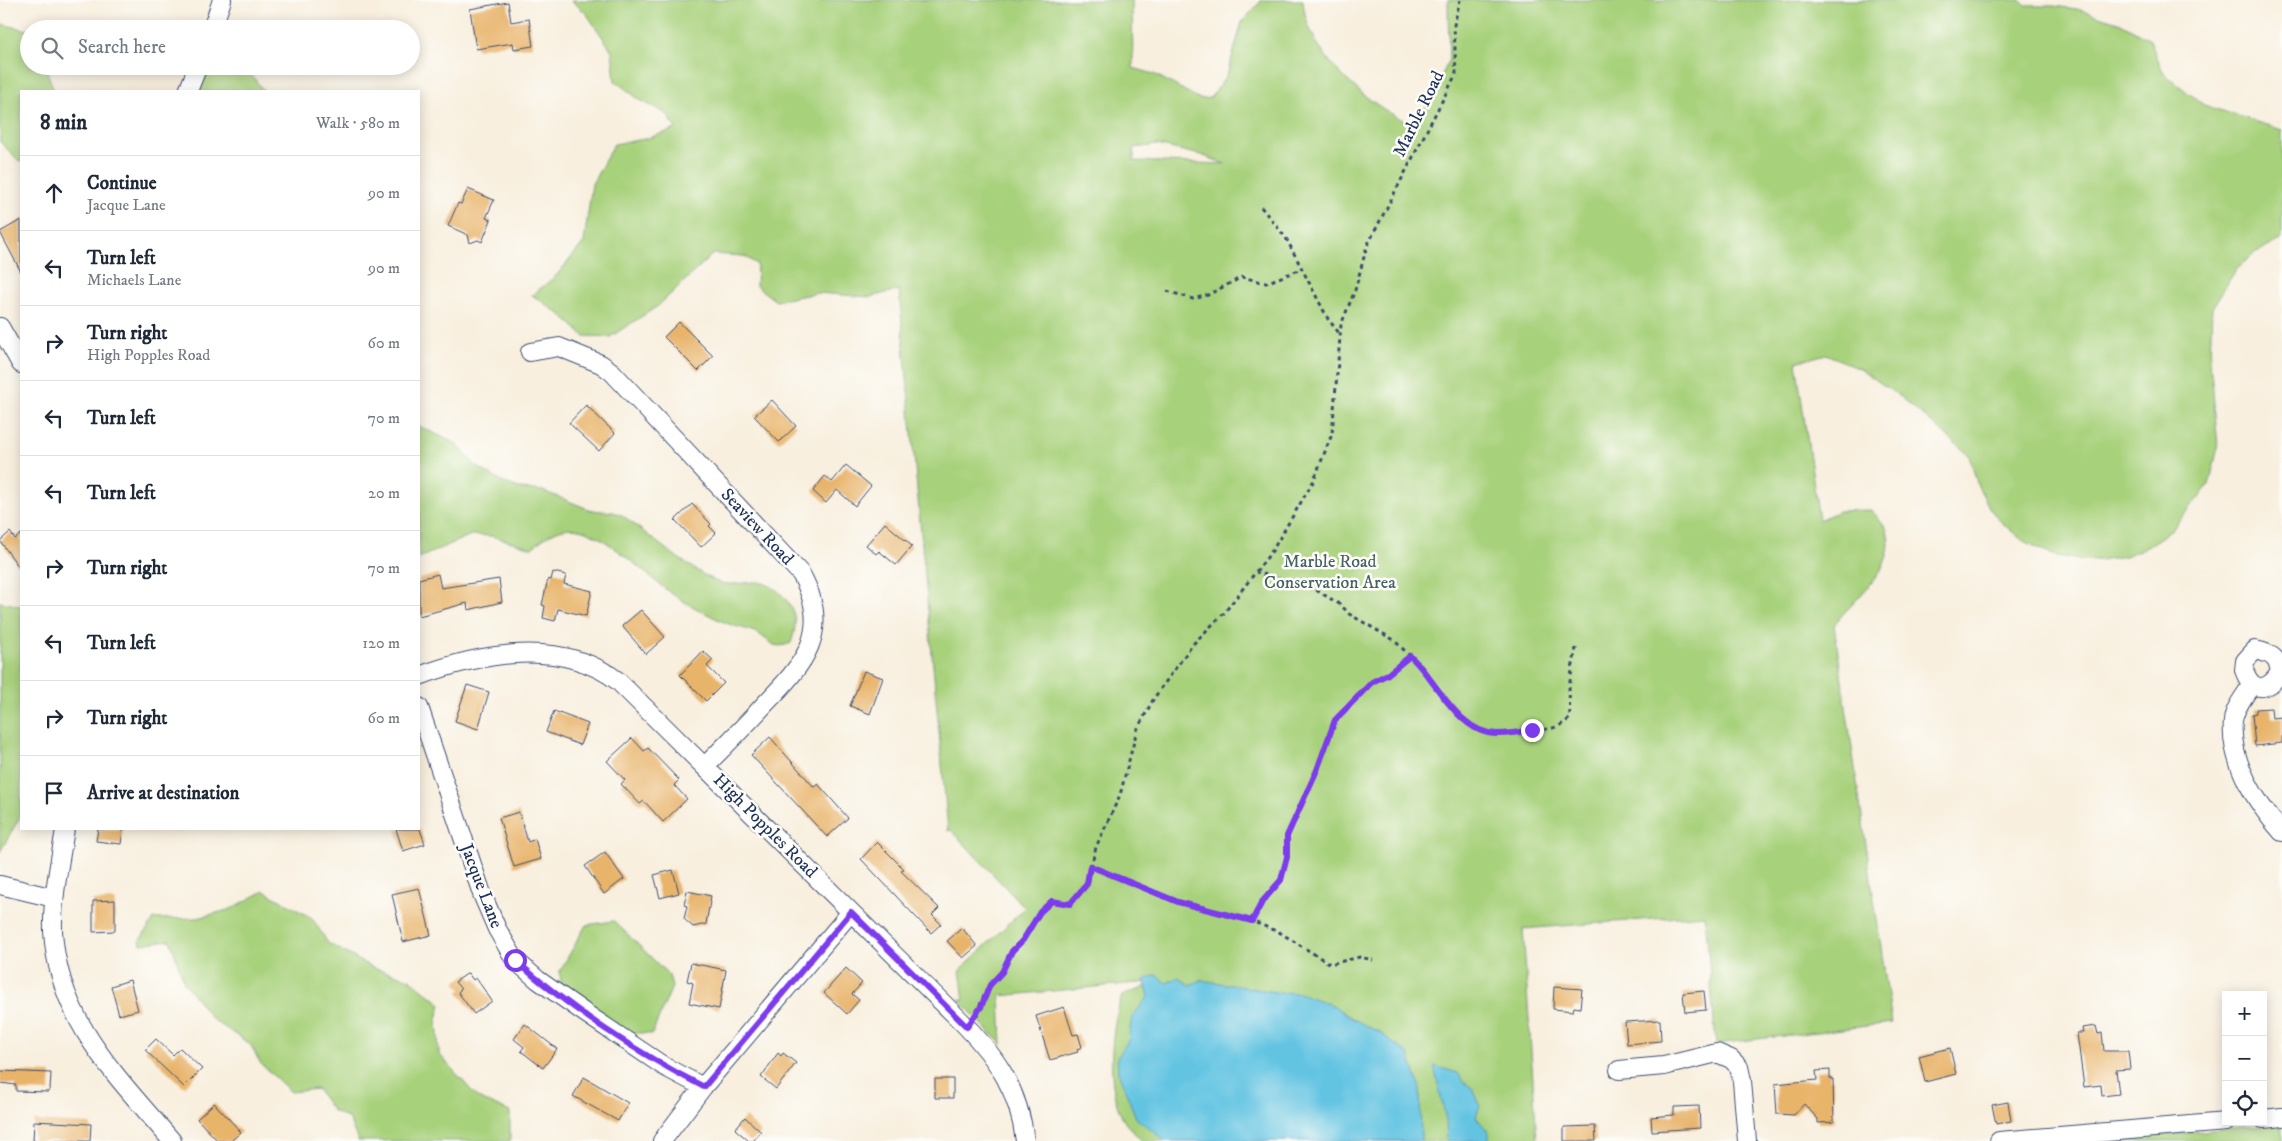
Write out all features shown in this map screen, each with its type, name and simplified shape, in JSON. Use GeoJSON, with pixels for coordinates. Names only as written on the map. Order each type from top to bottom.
{"type":"FeatureCollection","features":[{"type":"Feature","properties":{"kind":"street"},"geometry":{"type":"LineString","coordinates":[[215,20],[222,0]]}},
{"type":"Feature","properties":{"kind":"street"},"geometry":{"type":"LineString","coordinates":[[188,90],[194,75]]}},
{"type":"Feature","properties":{"kind":"street"},"geometry":{"type":"LineString","coordinates":[[0,327],[20,362]]}},
{"type":"Feature","properties":{"kind":"street","name":"Seaview Road"},"geometry":{"type":"LineString","coordinates":[[530,352],[559,347],[602,364],[612,372],[801,574],[808,588],[816,620],[808,652],[795,672],[705,766]]}},
{"type":"Feature","properties":{"kind":"street","name":"High Popples Road"},"geometry":{"type":"LineString","coordinates":[[420,676],[451,664],[507,654],[528,653],[577,659],[601,668],[618,681],[967,1027],[999,1063],[1015,1099],[1025,1141]]}},
{"type":"Feature","properties":{"kind":"street"},"geometry":{"type":"LineString","coordinates":[[2252,684],[2237,707],[2233,720],[2235,749],[2240,767],[2253,790],[2282,832]]}},
{"type":"Feature","properties":{"kind":"street","name":"Jacque Lane"},"geometry":{"type":"LineString","coordinates":[[420,710],[482,894],[496,929],[515,960],[538,980],[617,1035],[665,1067],[704,1087]]}},
{"type":"Feature","properties":{"kind":"street"},"geometry":{"type":"LineString","coordinates":[[65,830],[54,898],[53,930],[67,996],[80,1025],[107,1065],[172,1141]]}},
{"type":"Feature","properties":{"kind":"street"},"geometry":{"type":"LineString","coordinates":[[0,885],[54,898]]}},
{"type":"Feature","properties":{"kind":"street"},"geometry":{"type":"LineString","coordinates":[[662,1141],[704,1087],[851,912]]}},
{"type":"Feature","properties":{"kind":"street"},"geometry":{"type":"LineString","coordinates":[[1619,1070],[1664,1066],[1717,1053],[1731,1059],[1739,1067],[1746,1141]]}},
{"type":"Feature","properties":{"kind":"street"},"geometry":{"type":"LineString","coordinates":[[2267,1119],[2282,1117]]}},
{"type":"Feature","properties":{"kind":"street"},"geometry":{"type":"LineString","coordinates":[[1999,1141],[2222,1122]]}},
{"type":"Feature","properties":{"kind":"path","name":"Marble Road"},"geometry":{"type":"LineString","coordinates":[[967,1027],[981,1007],[990,985],[1002,972],[1012,951],[1023,940],[1040,912],[1052,901],[1070,904],[1087,884],[1096,846],[1120,795],[1137,730],[1154,698],[1193,644],[1224,613],[1272,551],[1313,482],[1332,434],[1341,325],[1355,290],[1367,246],[1456,74],[1454,25],[1460,0]]}},
{"type":"Feature","properties":{"kind":"path"},"geometry":{"type":"LineString","coordinates":[[1261,207],[1286,238],[1328,319],[1340,334]]}},
{"type":"Feature","properties":{"kind":"path"},"geometry":{"type":"LineString","coordinates":[[1166,291],[1193,299],[1208,295],[1242,277],[1266,283],[1301,269]]}},
{"type":"Feature","properties":{"kind":"path"},"geometry":{"type":"LineString","coordinates":[[1256,572],[1316,590],[1341,605],[1350,614],[1394,640],[1422,667],[1454,712],[1467,723],[1495,734],[1532,730],[1543,731],[1555,728],[1570,718],[1569,687],[1576,648]]}},
{"type":"Feature","properties":{"kind":"path"},"geometry":{"type":"LineString","coordinates":[[1252,921],[1262,902],[1281,880],[1287,862],[1287,836],[1317,770],[1335,720],[1372,682],[1388,674],[1410,656]]}},
{"type":"Feature","properties":{"kind":"path"},"geometry":{"type":"LineString","coordinates":[[1090,866],[1178,902],[1252,921],[1279,932],[1330,964],[1360,957],[1373,960]]}},
{"type":"Feature","properties":{"kind":"green space","name":"Marble Road Conservation Area"},"geometry":{"type":"Polygon","coordinates":[[[571,0],[1132,0],[1133,68],[1154,74],[1200,99],[1210,98],[1223,81],[1228,72],[1242,22],[1262,0],[1303,0],[1307,20],[1315,40],[1343,76],[1379,106],[1416,126],[1449,61],[1448,0],[2020,0],[2026,6],[2054,6],[2077,9],[2121,23],[2150,40],[2164,74],[2204,105],[2282,130],[2282,239],[2257,252],[2237,268],[2212,308],[2210,360],[2218,447],[2209,485],[2173,528],[2149,546],[2125,556],[2100,560],[2078,560],[2053,555],[2022,540],[2001,522],[1990,509],[1978,486],[1969,455],[1901,397],[1860,369],[1826,354],[1796,362],[1819,520],[1839,511],[1871,510],[1886,528],[1889,542],[1887,555],[1873,581],[1834,625],[1892,1023],[1716,1044],[1705,915],[1523,929],[1537,1141],[1142,1141],[1126,1124],[1119,1111],[1112,1079],[1112,1043],[1122,996],[1159,981],[1000,996],[1002,1045],[959,1000],[964,1000],[960,970],[1025,908],[951,830],[948,831],[899,290],[870,297],[817,293],[776,301],[756,286],[757,264],[744,256],[713,254],[658,306],[610,337],[584,336],[560,314],[532,295],[556,276],[584,242],[592,184],[614,144],[645,139],[676,129],[667,114],[640,100],[615,81],[612,51],[586,13],[571,0]],[[1157,145],[1134,148],[1134,161],[1225,164],[1201,155],[1157,145]]]}},
{"type":"Feature","properties":{"kind":"green space"},"geometry":{"type":"Polygon","coordinates":[[[0,24],[20,28],[20,75],[48,75],[54,90],[20,90],[20,162],[0,142],[0,24]]]}},
{"type":"Feature","properties":{"kind":"green space"},"geometry":{"type":"Polygon","coordinates":[[[206,75],[251,75],[263,90],[198,90],[206,75]]]}},
{"type":"Feature","properties":{"kind":"green space"},"geometry":{"type":"Polygon","coordinates":[[[420,426],[455,443],[476,466],[502,482],[522,489],[543,491],[591,510],[613,512],[622,515],[677,557],[713,580],[728,584],[754,582],[769,585],[782,595],[792,609],[795,624],[794,634],[791,643],[779,646],[771,644],[755,632],[726,623],[678,598],[616,549],[603,540],[579,529],[559,530],[532,548],[492,536],[471,535],[420,558],[420,426]]]}},
{"type":"Feature","properties":{"kind":"green space"},"geometry":{"type":"Polygon","coordinates":[[[0,602],[20,606],[20,817],[0,852],[0,602]]]}},
{"type":"Feature","properties":{"kind":"green space"},"geometry":{"type":"Polygon","coordinates":[[[264,891],[312,918],[328,943],[373,968],[410,979],[441,1004],[437,1019],[439,1054],[478,1098],[510,1112],[510,1141],[358,1141],[349,1119],[332,1110],[317,1089],[291,1092],[261,1064],[250,1044],[212,1019],[184,982],[170,940],[141,944],[140,940],[154,919],[198,918],[231,909],[264,891]]]}},
{"type":"Feature","properties":{"kind":"green space"},"geometry":{"type":"Polygon","coordinates":[[[614,921],[669,975],[672,987],[652,1034],[629,1032],[561,987],[560,971],[586,925],[614,921]]]}},
{"type":"Feature","properties":{"kind":"green space"},"geometry":{"type":"Polygon","coordinates":[[[2282,1123],[2282,1141],[2101,1141],[2267,1126],[2282,1123]]]}},
{"type":"Feature","properties":{"kind":"water"},"geometry":{"type":"Polygon","coordinates":[[[1156,975],[1167,983],[1178,977],[1190,985],[1201,980],[1275,992],[1299,993],[1333,1005],[1348,1016],[1382,1034],[1409,1055],[1420,1088],[1421,1141],[1165,1141],[1136,1118],[1118,1072],[1117,1058],[1128,1041],[1132,1017],[1149,996],[1144,980],[1156,975]]]}},
{"type":"Feature","properties":{"kind":"water"},"geometry":{"type":"Polygon","coordinates":[[[1434,1066],[1458,1073],[1463,1081],[1473,1089],[1480,1105],[1476,1117],[1489,1133],[1489,1141],[1447,1141],[1446,1120],[1434,1066]]]}},
{"type":"Feature","properties":{"kind":"building"},"geometry":{"type":"Polygon","coordinates":[[[508,2],[511,22],[529,19],[533,46],[514,49],[513,43],[476,49],[470,9],[508,2]]]}},
{"type":"Feature","properties":{"kind":"building"},"geometry":{"type":"Polygon","coordinates":[[[468,189],[494,200],[486,218],[491,220],[482,242],[478,240],[470,243],[468,235],[448,226],[458,203],[461,204],[468,189]]]}},
{"type":"Feature","properties":{"kind":"building"},"geometry":{"type":"Polygon","coordinates":[[[20,221],[20,270],[0,232],[20,221]]]}},
{"type":"Feature","properties":{"kind":"building"},"geometry":{"type":"Polygon","coordinates":[[[679,322],[713,356],[698,371],[664,337],[679,322]]]}},
{"type":"Feature","properties":{"kind":"building"},"geometry":{"type":"Polygon","coordinates":[[[772,400],[796,426],[779,442],[754,416],[772,400]]]}},
{"type":"Feature","properties":{"kind":"building"},"geometry":{"type":"Polygon","coordinates":[[[586,405],[615,433],[599,451],[569,423],[586,405]]]}},
{"type":"Feature","properties":{"kind":"building"},"geometry":{"type":"Polygon","coordinates":[[[846,465],[871,486],[855,506],[837,490],[826,503],[813,491],[825,476],[832,482],[846,465]]]}},
{"type":"Feature","properties":{"kind":"building"},"geometry":{"type":"Polygon","coordinates":[[[692,504],[711,524],[709,526],[716,533],[701,547],[675,520],[692,504]]]}},
{"type":"Feature","properties":{"kind":"building"},"geometry":{"type":"Polygon","coordinates":[[[885,523],[912,546],[896,565],[879,551],[876,554],[866,545],[885,523]]]}},
{"type":"Feature","properties":{"kind":"building"},"geometry":{"type":"Polygon","coordinates":[[[10,532],[15,539],[20,535],[20,569],[0,541],[10,532]]]}},
{"type":"Feature","properties":{"kind":"building"},"geometry":{"type":"Polygon","coordinates":[[[553,572],[566,575],[564,584],[592,591],[586,616],[558,609],[555,621],[543,618],[545,606],[542,605],[548,579],[551,580],[553,572]]]}},
{"type":"Feature","properties":{"kind":"building"},"geometry":{"type":"Polygon","coordinates":[[[438,574],[441,588],[499,579],[502,602],[468,610],[467,603],[420,616],[420,579],[438,574]]]}},
{"type":"Feature","properties":{"kind":"building"},"geometry":{"type":"Polygon","coordinates":[[[641,610],[665,637],[646,654],[622,626],[641,610]]]}},
{"type":"Feature","properties":{"kind":"building"},"geometry":{"type":"Polygon","coordinates":[[[703,651],[713,660],[707,666],[724,683],[706,701],[680,675],[703,651]]]}},
{"type":"Feature","properties":{"kind":"building"},"geometry":{"type":"Polygon","coordinates":[[[864,671],[883,678],[870,714],[850,706],[864,671]]]}},
{"type":"Feature","properties":{"kind":"building"},"geometry":{"type":"Polygon","coordinates":[[[467,685],[489,692],[478,729],[455,721],[467,685]]]}},
{"type":"Feature","properties":{"kind":"building"},"geometry":{"type":"Polygon","coordinates":[[[2271,708],[2272,718],[2282,717],[2282,743],[2255,746],[2252,714],[2256,713],[2256,709],[2271,708]]]}},
{"type":"Feature","properties":{"kind":"building"},"geometry":{"type":"Polygon","coordinates":[[[554,711],[588,724],[580,745],[546,732],[554,711]]]}},
{"type":"Feature","properties":{"kind":"building"},"geometry":{"type":"Polygon","coordinates":[[[770,737],[814,787],[818,784],[848,818],[827,837],[751,755],[770,737]]]}},
{"type":"Feature","properties":{"kind":"building"},"geometry":{"type":"Polygon","coordinates":[[[632,738],[644,751],[648,748],[679,780],[674,785],[687,799],[663,822],[644,801],[640,804],[621,784],[625,780],[607,761],[632,738]]]}},
{"type":"Feature","properties":{"kind":"building"},"geometry":{"type":"Polygon","coordinates":[[[519,812],[528,842],[535,839],[541,859],[514,867],[499,818],[519,812]]]}},
{"type":"Feature","properties":{"kind":"building"},"geometry":{"type":"Polygon","coordinates":[[[420,829],[425,844],[403,851],[396,830],[420,829]]]}},
{"type":"Feature","properties":{"kind":"building"},"geometry":{"type":"Polygon","coordinates":[[[98,830],[123,830],[121,844],[96,841],[98,830]]]}},
{"type":"Feature","properties":{"kind":"building"},"geometry":{"type":"Polygon","coordinates":[[[877,842],[904,869],[901,871],[939,908],[932,915],[941,924],[931,933],[861,859],[877,842]]]}},
{"type":"Feature","properties":{"kind":"building"},"geometry":{"type":"Polygon","coordinates":[[[605,852],[624,879],[604,894],[585,866],[605,852]]]}},
{"type":"Feature","properties":{"kind":"building"},"geometry":{"type":"Polygon","coordinates":[[[673,870],[679,893],[660,898],[654,875],[673,870]]]}},
{"type":"Feature","properties":{"kind":"building"},"geometry":{"type":"Polygon","coordinates":[[[419,888],[431,935],[403,942],[392,894],[419,888]]]}},
{"type":"Feature","properties":{"kind":"building"},"geometry":{"type":"Polygon","coordinates":[[[687,891],[711,896],[706,924],[693,927],[684,919],[687,906],[684,905],[687,891]]]}},
{"type":"Feature","properties":{"kind":"building"},"geometry":{"type":"Polygon","coordinates":[[[115,900],[115,931],[93,932],[93,901],[115,900]]]}},
{"type":"Feature","properties":{"kind":"building"},"geometry":{"type":"Polygon","coordinates":[[[962,928],[977,946],[963,958],[947,941],[962,928]]]}},
{"type":"Feature","properties":{"kind":"building"},"geometry":{"type":"Polygon","coordinates":[[[691,963],[726,970],[719,1009],[689,1003],[693,983],[687,981],[691,963]]]}},
{"type":"Feature","properties":{"kind":"building"},"geometry":{"type":"Polygon","coordinates":[[[846,968],[862,983],[852,994],[859,1000],[847,1014],[824,993],[846,968]]]}},
{"type":"Feature","properties":{"kind":"building"},"geometry":{"type":"Polygon","coordinates":[[[468,973],[473,980],[476,978],[492,1001],[474,1014],[458,992],[461,989],[455,982],[468,973]]]}},
{"type":"Feature","properties":{"kind":"building"},"geometry":{"type":"Polygon","coordinates":[[[130,980],[138,1010],[119,1015],[111,986],[130,980]]]}},
{"type":"Feature","properties":{"kind":"building"},"geometry":{"type":"Polygon","coordinates":[[[1554,987],[1582,989],[1580,1008],[1574,1007],[1573,1011],[1553,1009],[1554,987]]]}},
{"type":"Feature","properties":{"kind":"building"},"geometry":{"type":"Polygon","coordinates":[[[1704,991],[1706,1010],[1685,1012],[1683,993],[1704,991]]]}},
{"type":"Feature","properties":{"kind":"building"},"geometry":{"type":"Polygon","coordinates":[[[1064,1007],[1073,1035],[1078,1034],[1082,1047],[1077,1049],[1078,1052],[1050,1060],[1036,1016],[1064,1007]]]}},
{"type":"Feature","properties":{"kind":"building"},"geometry":{"type":"Polygon","coordinates":[[[1660,1020],[1661,1041],[1627,1044],[1625,1022],[1660,1020]]]}},
{"type":"Feature","properties":{"kind":"building"},"geometry":{"type":"Polygon","coordinates":[[[525,1024],[557,1049],[543,1068],[521,1051],[524,1047],[514,1039],[525,1024]]]}},
{"type":"Feature","properties":{"kind":"building"},"geometry":{"type":"Polygon","coordinates":[[[2096,1026],[2098,1034],[2102,1033],[2104,1051],[2128,1051],[2130,1069],[2116,1070],[2119,1094],[2102,1096],[2101,1085],[2084,1087],[2077,1033],[2083,1033],[2082,1028],[2096,1026]]]}},
{"type":"Feature","properties":{"kind":"building"},"geometry":{"type":"Polygon","coordinates":[[[156,1039],[173,1055],[180,1048],[202,1069],[184,1087],[145,1050],[156,1039]]]}},
{"type":"Feature","properties":{"kind":"building"},"geometry":{"type":"Polygon","coordinates":[[[1950,1048],[1956,1074],[1925,1082],[1919,1056],[1950,1048]]]}},
{"type":"Feature","properties":{"kind":"building"},"geometry":{"type":"Polygon","coordinates":[[[778,1053],[781,1056],[783,1053],[796,1063],[776,1089],[761,1077],[778,1053]]]}},
{"type":"Feature","properties":{"kind":"building"},"geometry":{"type":"Polygon","coordinates":[[[1830,1070],[1830,1079],[1833,1079],[1834,1122],[1818,1123],[1818,1119],[1804,1104],[1794,1115],[1777,1114],[1775,1084],[1817,1080],[1816,1071],[1830,1070]]]}},
{"type":"Feature","properties":{"kind":"building"},"geometry":{"type":"Polygon","coordinates":[[[0,1071],[51,1073],[50,1089],[48,1092],[16,1091],[16,1085],[0,1083],[0,1071]]]}},
{"type":"Feature","properties":{"kind":"building"},"geometry":{"type":"Polygon","coordinates":[[[584,1077],[628,1103],[618,1121],[573,1096],[584,1077]]]}},
{"type":"Feature","properties":{"kind":"building"},"geometry":{"type":"Polygon","coordinates":[[[935,1079],[953,1079],[953,1098],[935,1098],[935,1079]]]}},
{"type":"Feature","properties":{"kind":"building"},"geometry":{"type":"Polygon","coordinates":[[[2008,1102],[2011,1121],[1996,1124],[1992,1105],[2008,1102]]]}},
{"type":"Feature","properties":{"kind":"building"},"geometry":{"type":"Polygon","coordinates":[[[214,1103],[241,1132],[231,1141],[218,1141],[197,1119],[214,1103]]]}},
{"type":"Feature","properties":{"kind":"building"},"geometry":{"type":"Polygon","coordinates":[[[1699,1106],[1700,1128],[1652,1131],[1651,1117],[1674,1115],[1674,1107],[1699,1106]]]}},
{"type":"Feature","properties":{"kind":"building"},"geometry":{"type":"Polygon","coordinates":[[[745,1117],[761,1132],[753,1141],[749,1141],[735,1129],[745,1117]]]}},
{"type":"Feature","properties":{"kind":"building"},"geometry":{"type":"Polygon","coordinates":[[[34,1121],[91,1124],[90,1141],[33,1141],[34,1121]]]}},
{"type":"Feature","properties":{"kind":"building"},"geometry":{"type":"Polygon","coordinates":[[[1595,1126],[1596,1141],[1564,1141],[1564,1127],[1595,1126]]]}},
{"type":"Feature","properties":{"kind":"route"},"geometry":{"type":"LineString","coordinates":[[515,960],[538,980],[665,1067],[704,1087],[851,912],[967,1027],[981,1007],[990,985],[1002,972],[1012,951],[1023,940],[1040,912],[1052,901],[1070,904],[1087,884],[1090,866],[1120,876],[1178,902],[1252,921],[1262,902],[1281,880],[1286,868],[1287,836],[1296,812],[1317,770],[1335,720],[1346,706],[1372,682],[1388,674],[1410,656],[1422,667],[1454,712],[1467,723],[1495,734],[1532,730]]}}]}
